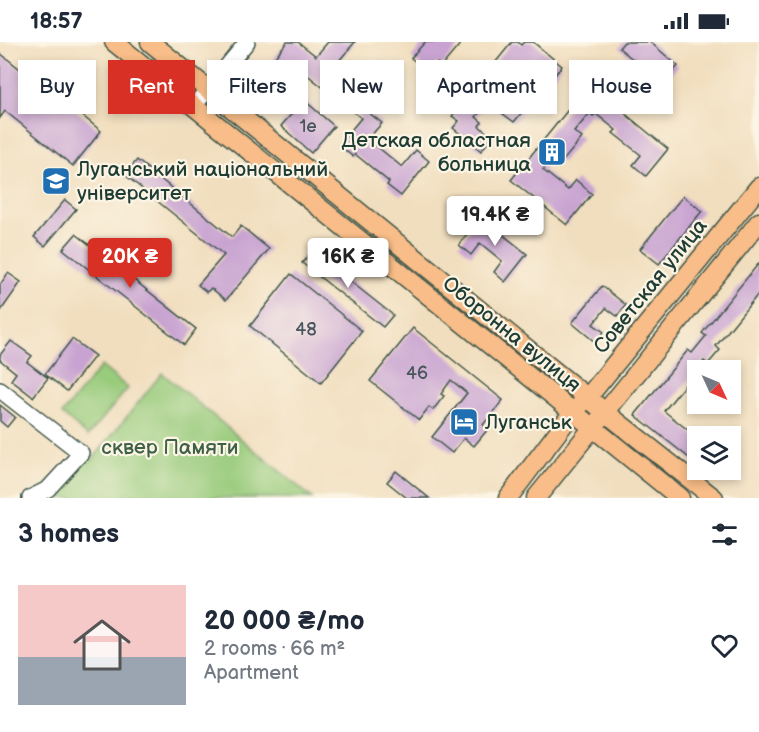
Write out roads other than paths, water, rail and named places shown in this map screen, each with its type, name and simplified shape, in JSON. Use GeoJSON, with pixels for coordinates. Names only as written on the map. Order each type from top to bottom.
{"type":"FeatureCollection","features":[{"type":"Feature","properties":{"kind":"main road","name":"Оборонна вулиця"},"geometry":{"type":"LineString","coordinates":[[114,42],[136,60]]}},
{"type":"Feature","properties":{"kind":"main road","name":"Оборонна вулиця"},"geometry":{"type":"LineString","coordinates":[[150,42],[207,89]]}},
{"type":"Feature","properties":{"kind":"main road","name":"Оборонна вулиця"},"geometry":{"type":"LineString","coordinates":[[195,107],[680,498]]}},
{"type":"Feature","properties":{"kind":"main road","name":"Оборонна вулиця"},"geometry":{"type":"LineString","coordinates":[[238,114],[714,498]]}},
{"type":"Feature","properties":{"kind":"main road","name":"Советская улица"},"geometry":{"type":"LineString","coordinates":[[508,498],[573,412],[588,397],[759,187]]}},
{"type":"Feature","properties":{"kind":"main road"},"geometry":{"type":"LineString","coordinates":[[536,498],[759,222]]}},
{"type":"Feature","properties":{"kind":"street"},"geometry":{"type":"LineString","coordinates":[[232,60],[247,42]]}},
{"type":"Feature","properties":{"kind":"street"},"geometry":{"type":"LineString","coordinates":[[195,105],[207,91]]}},
{"type":"Feature","properties":{"kind":"street"},"geometry":{"type":"LineString","coordinates":[[0,390],[81,453],[48,489],[30,498]]}},
{"type":"Feature","properties":{"kind":"place","name":"Детская областная больница"},"geometry":{"type":"Point","coordinates":[552,152]}},
{"type":"Feature","properties":{"kind":"place","name":"Луганський національний університет"},"geometry":{"type":"Point","coordinates":[56,181]}},
{"type":"Feature","properties":{"kind":"place","name":"Луганськ"},"geometry":{"type":"Point","coordinates":[464,422]}},
{"type":"Feature","properties":{"kind":"park label","name":"сквер Памяти"},"geometry":{"type":"Point","coordinates":[170,447]}}]}
